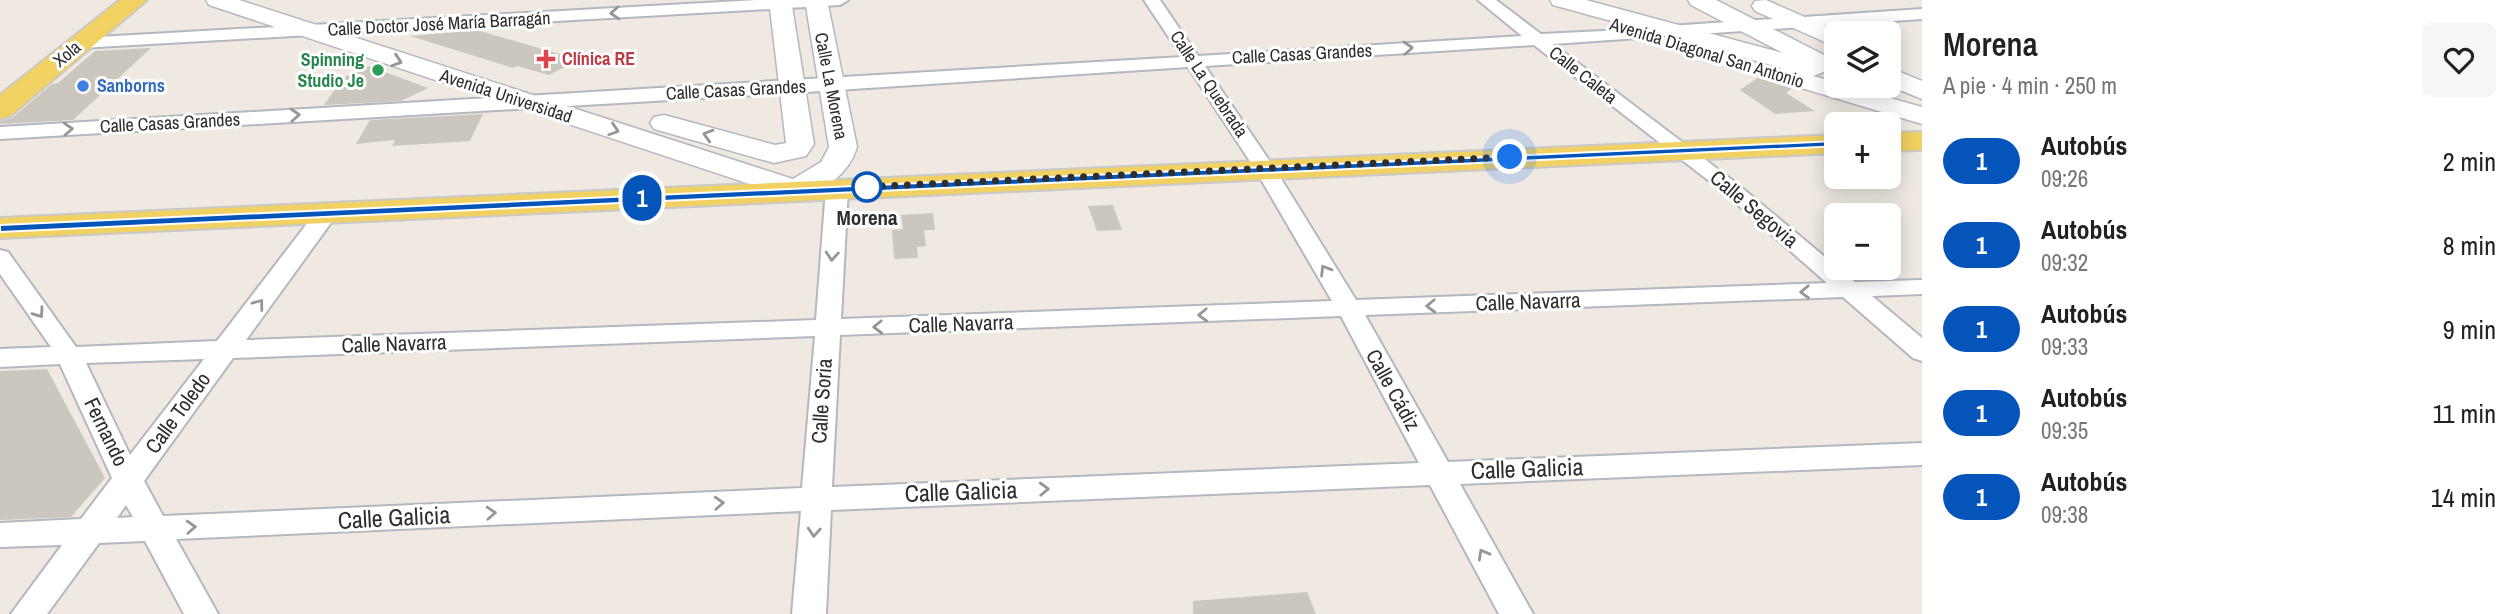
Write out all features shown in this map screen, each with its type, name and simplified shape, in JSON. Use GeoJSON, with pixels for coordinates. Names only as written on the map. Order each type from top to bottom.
{"type":"FeatureCollection","features":[{"type":"Feature","properties":{"kind":"main road","name":"Xola"},"geometry":{"type":"LineString","coordinates":[[0,83],[105,0]]}},
{"type":"Feature","properties":{"kind":"main road","name":"Xola"},"geometry":{"type":"LineString","coordinates":[[0,110],[135,0]]}},
{"type":"Feature","properties":{"kind":"main road"},"geometry":{"type":"LineString","coordinates":[[1901,142],[1922,141]]}},
{"type":"Feature","properties":{"kind":"main road"},"geometry":{"type":"LineString","coordinates":[[0,228],[1824,144]]}},
{"type":"Feature","properties":{"kind":"street","name":"Avenida Universidad"},"geometry":{"type":"LineString","coordinates":[[217,0],[795,190]]}},
{"type":"Feature","properties":{"kind":"street","name":"Avenida Universidad"},"geometry":{"type":"LineString","coordinates":[[266,0],[578,98],[774,154]]}},
{"type":"Feature","properties":{"kind":"street","name":"Calle Doctor José María Barragán"},"geometry":{"type":"LineString","coordinates":[[80,43],[824,0]]}},
{"type":"Feature","properties":{"kind":"street","name":"Calle La Morena"},"geometry":{"type":"LineString","coordinates":[[795,190],[825,174],[841,156],[843,147],[830,85],[824,0]]}},
{"type":"Feature","properties":{"kind":"street","name":"Calle La Quebrada"},"geometry":{"type":"LineString","coordinates":[[1152,0],[1265,169]]}},
{"type":"Feature","properties":{"kind":"street","name":"Calle Caleta"},"geometry":{"type":"LineString","coordinates":[[1486,0],[1680,150]]}},
{"type":"Feature","properties":{"kind":"street","name":"Avenida Diagonal San Antonio"},"geometry":{"type":"LineString","coordinates":[[1532,0],[1922,116]]}},
{"type":"Feature","properties":{"kind":"street","name":"Avenida Diagonal San Antonio"},"geometry":{"type":"LineString","coordinates":[[1562,0],[1803,66],[1820,67],[1823,64],[1749,25]]}},
{"type":"Feature","properties":{"kind":"street"},"geometry":{"type":"LineString","coordinates":[[1699,0],[1749,25]]}},
{"type":"Feature","properties":{"kind":"street"},"geometry":{"type":"LineString","coordinates":[[1731,0],[1824,36]]}},
{"type":"Feature","properties":{"kind":"street"},"geometry":{"type":"LineString","coordinates":[[1750,0],[1824,43]]}},
{"type":"Feature","properties":{"kind":"street"},"geometry":{"type":"LineString","coordinates":[[1859,0],[1922,28]]}},
{"type":"Feature","properties":{"kind":"street","name":"Calle La Morena"},"geometry":{"type":"LineString","coordinates":[[774,154],[796,150],[800,144],[780,2]]}},
{"type":"Feature","properties":{"kind":"street"},"geometry":{"type":"LineString","coordinates":[[1669,31],[1922,14]]}},
{"type":"Feature","properties":{"kind":"street","name":"Calle Casas Grandes"},"geometry":{"type":"LineString","coordinates":[[0,133],[578,98],[791,88],[1639,33]]}},
{"type":"Feature","properties":{"kind":"street"},"geometry":{"type":"LineString","coordinates":[[1901,71],[1922,81]]}},
{"type":"Feature","properties":{"kind":"street"},"geometry":{"type":"LineString","coordinates":[[1901,81],[1922,91]]}},
{"type":"Feature","properties":{"kind":"street","name":"Calle Segovia"},"geometry":{"type":"LineString","coordinates":[[1680,150],[1729,187],[1922,352]]}},
{"type":"Feature","properties":{"kind":"street","name":"Calle Cádiz"},"geometry":{"type":"LineString","coordinates":[[1265,169],[1349,309],[1516,614]]}},
{"type":"Feature","properties":{"kind":"street","name":"Calle Soria"},"geometry":{"type":"LineString","coordinates":[[808,614],[837,188]]}},
{"type":"Feature","properties":{"kind":"street","name":"Calle Toledo"},"geometry":{"type":"LineString","coordinates":[[28,614],[327,213]]}},
{"type":"Feature","properties":{"kind":"street","name":"Fernando"},"geometry":{"type":"LineString","coordinates":[[0,257],[69,355],[128,480],[201,614]]}},
{"type":"Feature","properties":{"kind":"street","name":"Calle Navarra"},"geometry":{"type":"LineString","coordinates":[[0,358],[1922,287]]}},
{"type":"Feature","properties":{"kind":"street","name":"Calle Galicia"},"geometry":{"type":"LineString","coordinates":[[0,536],[816,499],[1922,454]]}},
{"type":"Feature","properties":{"kind":"building"},"geometry":{"type":"Polygon","coordinates":[[[477,30],[566,56],[562,58],[575,62],[549,75],[517,66],[513,68],[410,36],[477,30]]]}},
{"type":"Feature","properties":{"kind":"building","name":"Sanborns"},"geometry":{"type":"Polygon","coordinates":[[[151,48],[73,120],[0,124],[0,121],[12,118],[52,84],[58,83],[95,51],[151,48]]]}},
{"type":"Feature","properties":{"kind":"building"},"geometry":{"type":"Polygon","coordinates":[[[369,66],[428,88],[401,101],[324,105],[343,78],[369,66]]]}},
{"type":"Feature","properties":{"kind":"building"},"geometry":{"type":"Polygon","coordinates":[[[1769,76],[1774,83],[1792,88],[1786,93],[1815,111],[1775,114],[1740,90],[1759,77],[1769,76]]]}},
{"type":"Feature","properties":{"kind":"building"},"geometry":{"type":"Polygon","coordinates":[[[483,114],[470,141],[392,146],[395,140],[356,144],[370,120],[483,114]]]}},
{"type":"Feature","properties":{"kind":"building"},"geometry":{"type":"Polygon","coordinates":[[[1113,205],[1122,230],[1097,231],[1088,206],[1113,205]]]}},
{"type":"Feature","properties":{"kind":"building"},"geometry":{"type":"Polygon","coordinates":[[[933,213],[935,230],[924,230],[926,246],[917,247],[918,258],[894,259],[892,230],[903,229],[901,215],[933,213]]]}},
{"type":"Feature","properties":{"kind":"building"},"geometry":{"type":"Polygon","coordinates":[[[47,369],[105,478],[71,517],[0,520],[0,371],[47,369]]]}},
{"type":"Feature","properties":{"kind":"building"},"geometry":{"type":"Polygon","coordinates":[[[1307,592],[1316,614],[1193,614],[1193,601],[1307,592]]]}},
{"type":"Feature","properties":{"kind":"bus line","name":"1"},"geometry":{"type":"LineString","coordinates":[[0,228],[1824,145]]}},
{"type":"Feature","properties":{"kind":"place","name":"Clínica RE"},"geometry":{"type":"Point","coordinates":[546,59]}},
{"type":"Feature","properties":{"kind":"place","name":"Spinning Studio Je"},"geometry":{"type":"Point","coordinates":[378,70]}},
{"type":"Feature","properties":{"kind":"place","name":"Sanborns"},"geometry":{"type":"Point","coordinates":[83,86]}},
{"type":"Feature","properties":{"kind":"place","name":"Morena"},"geometry":{"type":"Point","coordinates":[867,187]}},
{"type":"Feature","properties":{"kind":"route"},"geometry":{"type":"LineString","coordinates":[[867,187],[862,187],[1510,157]]}}]}
